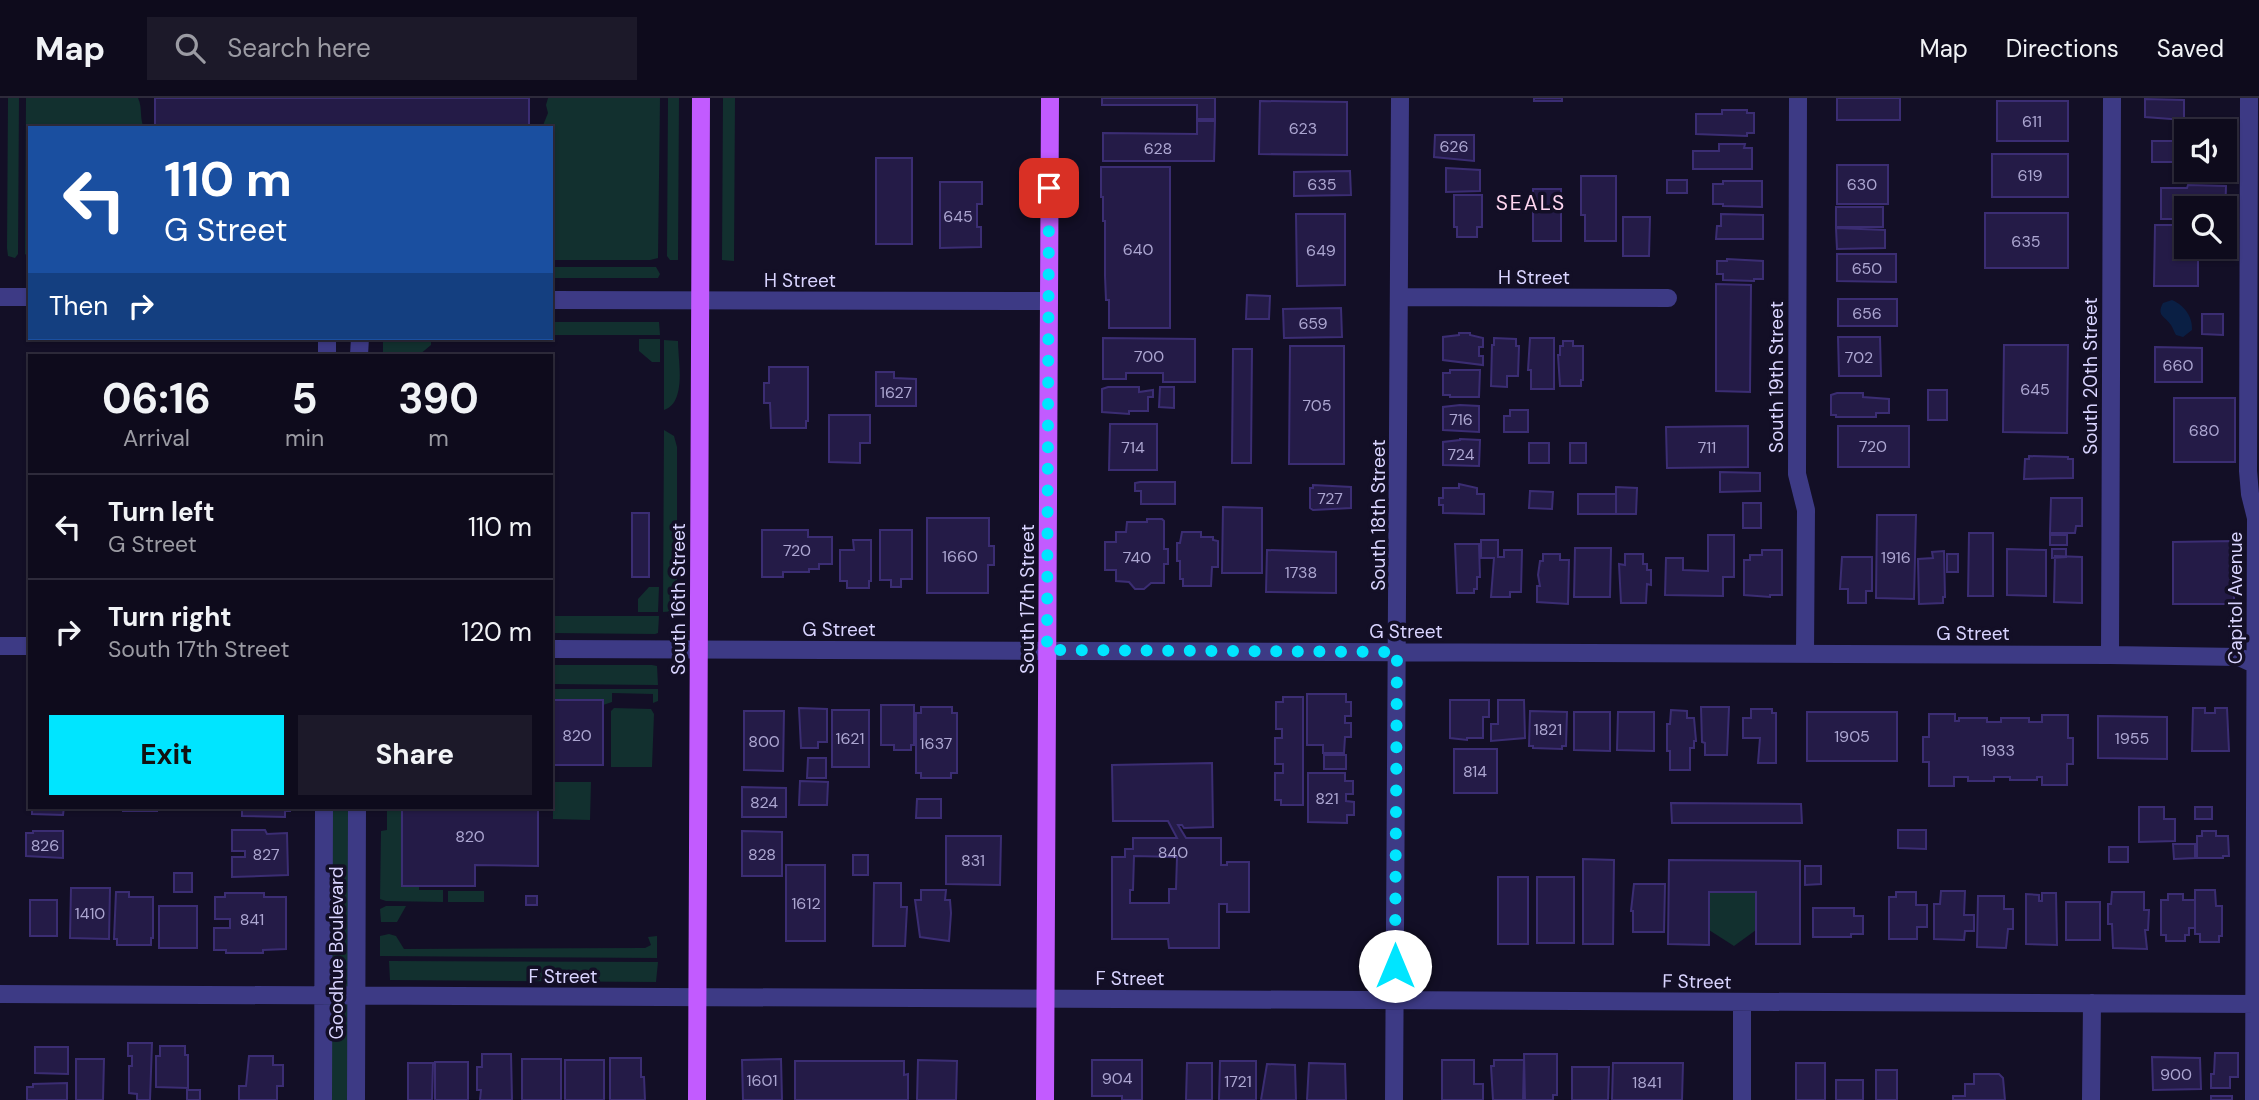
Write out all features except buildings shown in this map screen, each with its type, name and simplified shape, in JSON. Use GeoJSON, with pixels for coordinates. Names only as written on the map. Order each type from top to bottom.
{"type":"FeatureCollection","features":[{"type":"Feature","properties":{"kind":"main road","name":"South 16th Street"},"geometry":{"type":"LineString","coordinates":[[697,1100],[701,98]]}},
{"type":"Feature","properties":{"kind":"main road","name":"South 17th Street"},"geometry":{"type":"LineString","coordinates":[[1045,1100],[1050,98]]}},
{"type":"Feature","properties":{"kind":"street","name":"South 18th Street"},"geometry":{"type":"LineString","coordinates":[[1394,1100],[1401,98]]}},
{"type":"Feature","properties":{"kind":"street","name":"South 19th Street"},"geometry":{"type":"LineString","coordinates":[[1798,98],[1797,474],[1806,510],[1805,654]]}},
{"type":"Feature","properties":{"kind":"street","name":"South 20th Street"},"geometry":{"type":"LineString","coordinates":[[2110,655],[2112,98]]}},
{"type":"Feature","properties":{"kind":"street","name":"Capitol Avenue"},"geometry":{"type":"LineString","coordinates":[[2249,98],[2248,471],[2250,494],[2258,518],[2257,1004],[2254,1100]]}},
{"type":"Feature","properties":{"kind":"street"},"geometry":{"type":"LineString","coordinates":[[0,297],[28,297]]}},
{"type":"Feature","properties":{"kind":"street","name":"H Street"},"geometry":{"type":"LineString","coordinates":[[1399,297],[1668,298]]}},
{"type":"Feature","properties":{"kind":"street","name":"H Street"},"geometry":{"type":"LineString","coordinates":[[553,300],[1049,301]]}},
{"type":"Feature","properties":{"kind":"street"},"geometry":{"type":"LineString","coordinates":[[0,646],[28,646]]}},
{"type":"Feature","properties":{"kind":"street","name":"G Street"},"geometry":{"type":"LineString","coordinates":[[553,649],[2110,655],[2239,657],[2257,665]]}},
{"type":"Feature","properties":{"kind":"street","name":"Goodhue Boulevard"},"geometry":{"type":"LineString","coordinates":[[323,1100],[324,809]]}},
{"type":"Feature","properties":{"kind":"street","name":"Goodhue Boulevard"},"geometry":{"type":"LineString","coordinates":[[356,1100],[357,809]]}},
{"type":"Feature","properties":{"kind":"street","name":"F Street"},"geometry":{"type":"LineString","coordinates":[[0,994],[2257,1004]]}},
{"type":"Feature","properties":{"kind":"street"},"geometry":{"type":"LineString","coordinates":[[1742,1003],[1742,1100]]}},
{"type":"Feature","properties":{"kind":"street"},"geometry":{"type":"LineString","coordinates":[[2091,1100],[2092,1003]]}},
{"type":"Feature","properties":{"kind":"green space"},"geometry":{"type":"Polygon","coordinates":[[[8,98],[19,98],[18,254],[15,258],[8,256],[7,248],[8,98]]]}},
{"type":"Feature","properties":{"kind":"green space"},"geometry":{"type":"Polygon","coordinates":[[[26,98],[138,98],[144,126],[28,126],[28,256],[25,254],[26,98]]]}},
{"type":"Feature","properties":{"kind":"green space"},"geometry":{"type":"Polygon","coordinates":[[[548,98],[660,98],[658,258],[553,260],[553,126],[543,126],[548,113],[548,98]]]}},
{"type":"Feature","properties":{"kind":"green space"},"geometry":{"type":"Polygon","coordinates":[[[668,98],[679,98],[678,260],[670,260],[667,256],[668,98]]]}},
{"type":"Feature","properties":{"kind":"green space"},"geometry":{"type":"Polygon","coordinates":[[[723,98],[735,98],[734,261],[722,260],[723,98]]]}},
{"type":"Feature","properties":{"kind":"green space"},"geometry":{"type":"Polygon","coordinates":[[[553,267],[656,267],[660,274],[658,278],[553,278],[553,267]]]}},
{"type":"Feature","properties":{"kind":"green space"},"geometry":{"type":"Polygon","coordinates":[[[553,322],[659,322],[660,335],[553,335],[553,322]]]}},
{"type":"Feature","properties":{"kind":"green space"},"geometry":{"type":"Polygon","coordinates":[[[639,339],[660,339],[660,362],[652,362],[639,351],[639,339]]]}},
{"type":"Feature","properties":{"kind":"green space"},"geometry":{"type":"Polygon","coordinates":[[[383,340],[431,340],[431,345],[420,354],[383,354],[383,340]]]}},
{"type":"Feature","properties":{"kind":"green space"},"geometry":{"type":"Polygon","coordinates":[[[664,340],[678,341],[680,380],[676,399],[664,410],[664,340]]]}},
{"type":"Feature","properties":{"kind":"green space"},"geometry":{"type":"Polygon","coordinates":[[[664,430],[674,436],[677,447],[677,611],[663,612],[664,430]]]}},
{"type":"Feature","properties":{"kind":"green space"},"geometry":{"type":"Polygon","coordinates":[[[649,587],[659,587],[658,612],[638,612],[638,599],[649,587]]]}},
{"type":"Feature","properties":{"kind":"green space"},"geometry":{"type":"Polygon","coordinates":[[[553,616],[659,616],[658,633],[553,633],[553,616]]]}},
{"type":"Feature","properties":{"kind":"green space"},"geometry":{"type":"Polygon","coordinates":[[[553,665],[652,665],[657,666],[658,685],[553,684],[553,665]]]}},
{"type":"Feature","properties":{"kind":"green space"},"geometry":{"type":"Polygon","coordinates":[[[553,689],[658,689],[658,701],[653,703],[653,694],[612,693],[612,702],[603,705],[603,700],[553,700],[553,689]]]}},
{"type":"Feature","properties":{"kind":"green space"},"geometry":{"type":"Polygon","coordinates":[[[614,708],[651,709],[654,714],[652,767],[611,767],[611,711],[614,708]]]}},
{"type":"Feature","properties":{"kind":"green space"},"geometry":{"type":"Polygon","coordinates":[[[553,782],[591,782],[590,820],[553,819],[553,782]]]}},
{"type":"Feature","properties":{"kind":"green space"},"geometry":{"type":"Polygon","coordinates":[[[324,809],[357,809],[356,1100],[323,1100],[324,809]]]}},
{"type":"Feature","properties":{"kind":"green space"},"geometry":{"type":"Polygon","coordinates":[[[402,809],[402,885],[419,886],[419,890],[443,890],[443,902],[380,899],[381,831],[387,830],[387,811],[381,810],[402,809]]]}},
{"type":"Feature","properties":{"kind":"green space"},"geometry":{"type":"Polygon","coordinates":[[[448,891],[484,891],[484,902],[448,902],[448,891]]]}},
{"type":"Feature","properties":{"kind":"green space"},"geometry":{"type":"Polygon","coordinates":[[[1709,892],[1756,892],[1756,930],[1734,946],[1709,930],[1709,892]]]}},
{"type":"Feature","properties":{"kind":"green space"},"geometry":{"type":"Polygon","coordinates":[[[386,906],[406,906],[397,922],[381,922],[380,909],[386,906]]]}},
{"type":"Feature","properties":{"kind":"green space"},"geometry":{"type":"Polygon","coordinates":[[[380,936],[396,936],[404,949],[645,948],[651,945],[648,937],[657,936],[657,958],[380,956],[380,936]]]}},
{"type":"Feature","properties":{"kind":"green space"},"geometry":{"type":"Polygon","coordinates":[[[389,961],[658,962],[656,982],[390,980],[389,961]]]}},
{"type":"Feature","properties":{"kind":"water"},"geometry":{"type":"Polygon","coordinates":[[[2172,300],[2184,308],[2191,321],[2192,330],[2183,337],[2176,335],[2161,313],[2163,303],[2172,300]]]}},
{"type":"Feature","properties":{"kind":"district","name":"SEALS"},"geometry":{"type":"Point","coordinates":[1531,203]}},
{"type":"Feature","properties":{"kind":"route"},"geometry":{"type":"LineString","coordinates":[[1049,188],[1047,650],[1397,652],[1395,966]]}}]}
